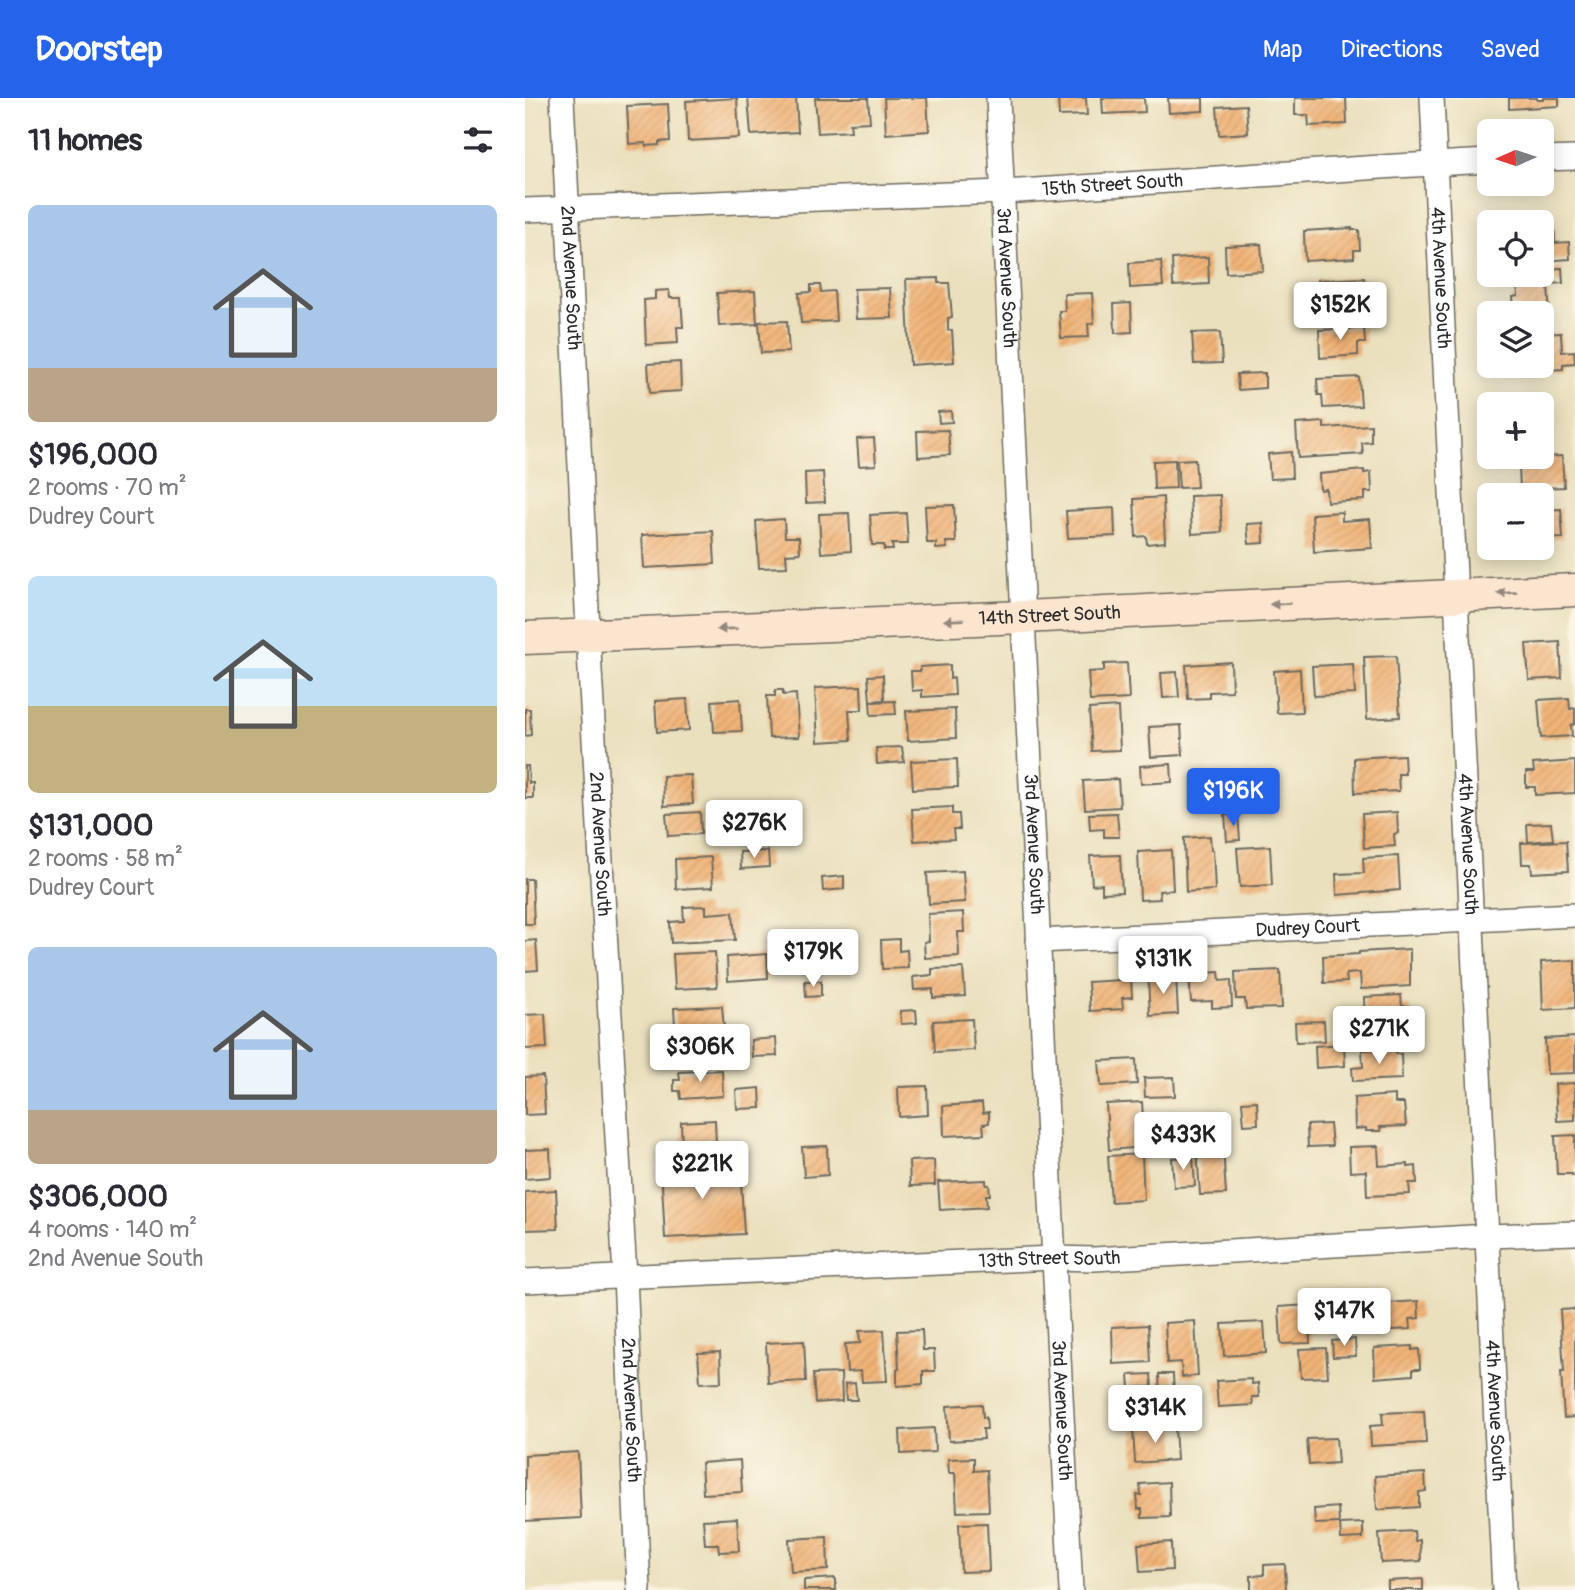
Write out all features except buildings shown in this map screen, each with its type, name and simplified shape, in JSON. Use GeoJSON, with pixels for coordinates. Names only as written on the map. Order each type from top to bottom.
{"type":"FeatureCollection","features":[{"type":"Feature","properties":{"kind":"street","name":"2nd Avenue South"},"geometry":{"type":"LineString","coordinates":[[562,98],[625,1276],[639,1590]]}},
{"type":"Feature","properties":{"kind":"street","name":"3rd Avenue South"},"geometry":{"type":"LineString","coordinates":[[998,98],[1071,1590]]}},
{"type":"Feature","properties":{"kind":"street","name":"4th Avenue South"},"geometry":{"type":"LineString","coordinates":[[1432,98],[1504,1590]]}},
{"type":"Feature","properties":{"kind":"street"},"geometry":{"type":"LineString","coordinates":[[1554,159],[1575,158]]}},
{"type":"Feature","properties":{"kind":"street","name":"15th Street South"},"geometry":{"type":"LineString","coordinates":[[525,210],[1003,192],[1477,161]]}},
{"type":"Feature","properties":{"kind":"street","name":"14th Street South"},"geometry":{"type":"LineString","coordinates":[[525,638],[1575,590]]}},
{"type":"Feature","properties":{"kind":"street","name":"Dudrey Court"},"geometry":{"type":"LineString","coordinates":[[1038,941],[1575,915]]}},
{"type":"Feature","properties":{"kind":"street","name":"13th Street South"},"geometry":{"type":"LineString","coordinates":[[525,1281],[1054,1258],[1094,1259],[1575,1233]]}}]}
